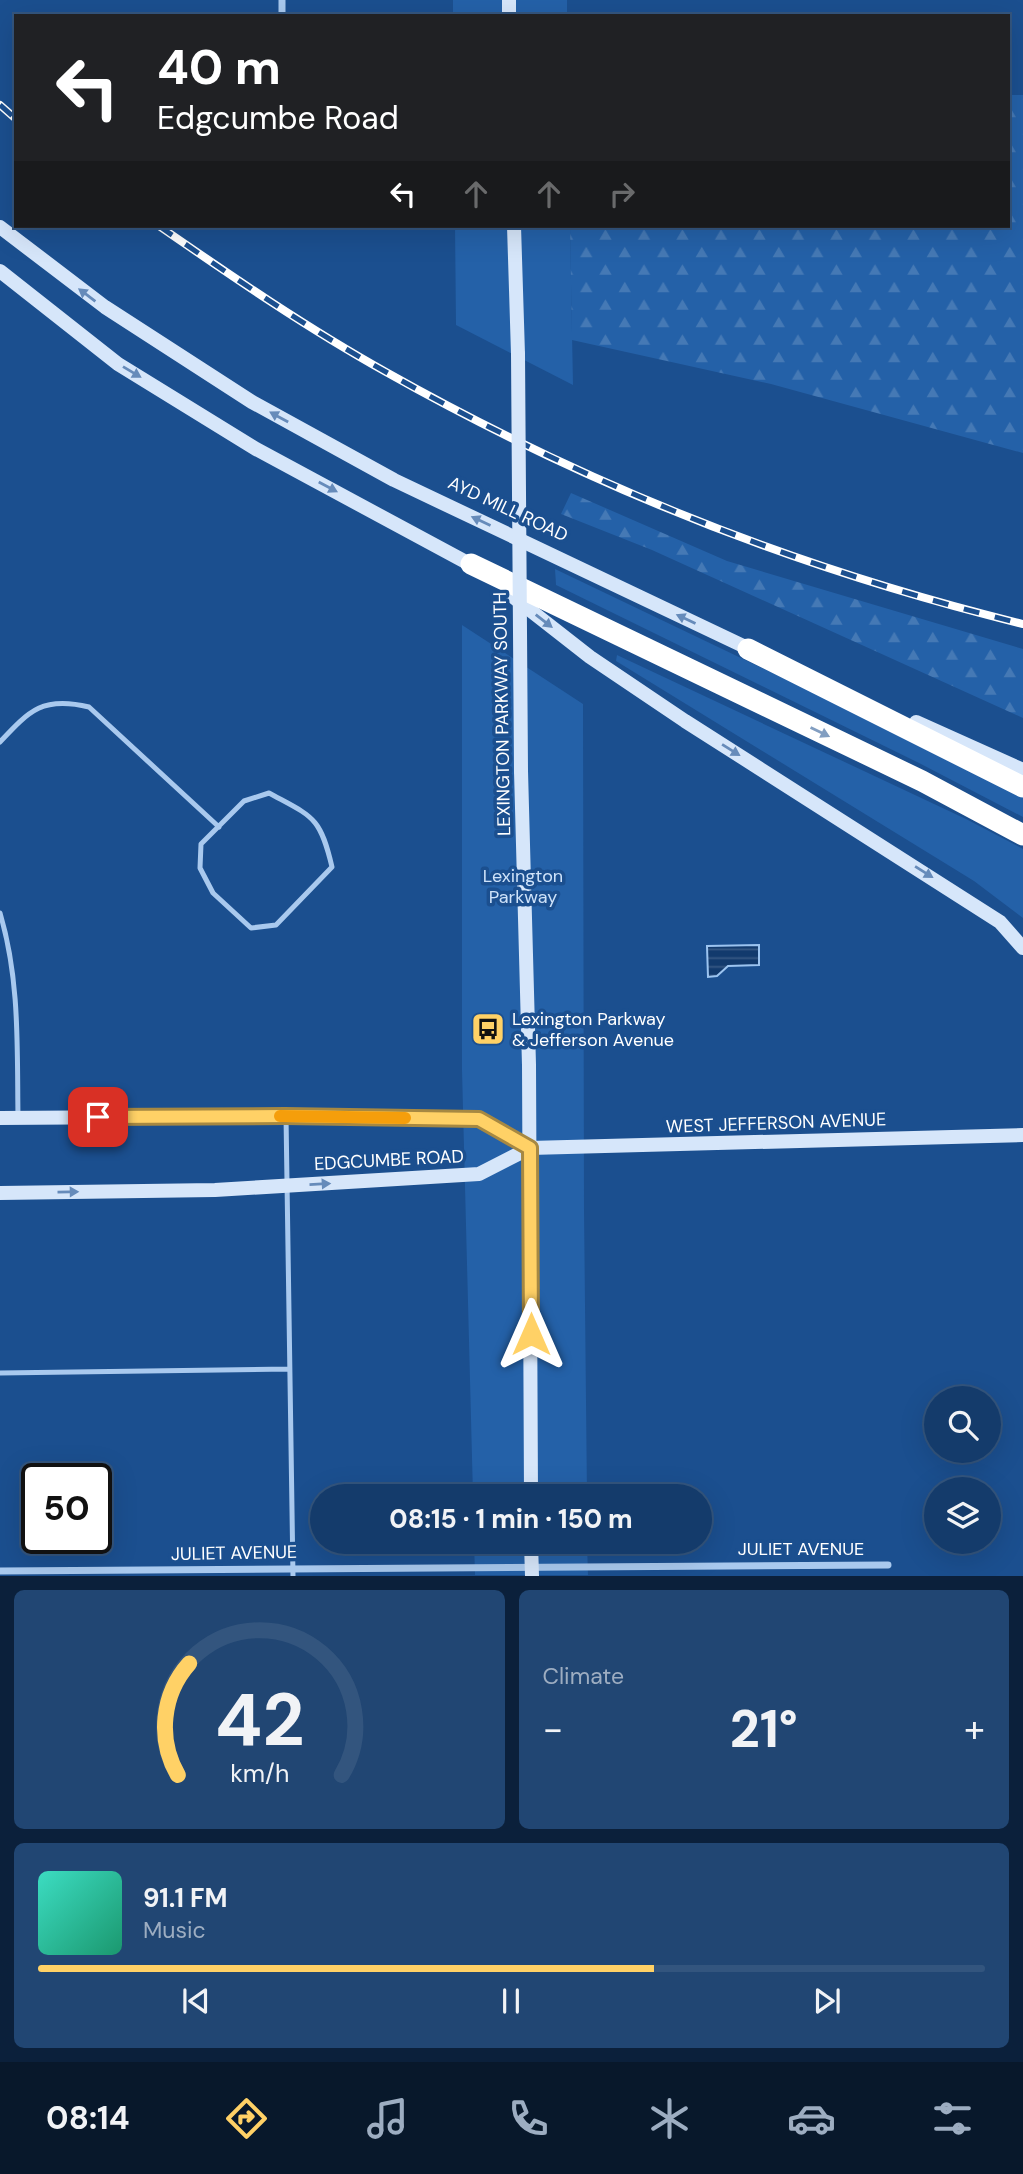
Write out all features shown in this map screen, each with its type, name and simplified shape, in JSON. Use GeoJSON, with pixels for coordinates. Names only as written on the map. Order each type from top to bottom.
{"type":"FeatureCollection","features":[{"type":"Feature","properties":{"kind":"highway"},"geometry":{"type":"LineString","coordinates":[[471,564],[922,781],[1023,835]]}},
{"type":"Feature","properties":{"kind":"highway","name":"AYD MILL ROAD"},"geometry":{"type":"LineString","coordinates":[[748,649],[1023,787]]}},
{"type":"Feature","properties":{"kind":"main road","name":"AYD MILL ROAD"},"geometry":{"type":"LineString","coordinates":[[0,227],[104,307],[252,401],[394,480],[748,649]]}},
{"type":"Feature","properties":{"kind":"main road","name":"LEXINGTON PARKWAY SOUTH"},"geometry":{"type":"LineString","coordinates":[[514,228],[518,354],[520,771],[530,1148],[531,1484]]}},
{"type":"Feature","properties":{"kind":"main road"},"geometry":{"type":"LineString","coordinates":[[0,271],[118,364],[256,449],[471,564],[590,657],[685,721],[1000,922],[1023,948]]}},
{"type":"Feature","properties":{"kind":"main road"},"geometry":{"type":"LineString","coordinates":[[748,649],[1023,770]]}},
{"type":"Feature","properties":{"kind":"main road"},"geometry":{"type":"LineString","coordinates":[[0,1118],[285,1116],[479,1119],[530,1148]]}},
{"type":"Feature","properties":{"kind":"main road","name":"WEST JEFFERSON AVENUE"},"geometry":{"type":"LineString","coordinates":[[530,1148],[1023,1135]]}},
{"type":"Feature","properties":{"kind":"main road","name":"EDGCUMBE ROAD"},"geometry":{"type":"LineString","coordinates":[[0,1193],[215,1190],[479,1174],[530,1148]]}},
{"type":"Feature","properties":{"kind":"street","name":"JULIET AVENUE"},"geometry":{"type":"LineString","coordinates":[[0,1572],[531,1571],[888,1565]]}},
{"type":"Feature","properties":{"kind":"lane"},"geometry":{"type":"LineString","coordinates":[[0,742],[22,718],[46,703],[73,703],[89,707],[219,827]]}},
{"type":"Feature","properties":{"kind":"lane"},"geometry":{"type":"LineString","coordinates":[[269,793],[311,817],[325,836],[332,867],[276,925],[251,928],[213,893],[200,868],[201,844],[219,827],[244,801],[269,793]]}},
{"type":"Feature","properties":{"kind":"lane"},"geometry":{"type":"LineString","coordinates":[[0,913],[10,946],[17,1007],[18,1118]]}},
{"type":"Feature","properties":{"kind":"lane"},"geometry":{"type":"LineString","coordinates":[[285,1116],[293,1572]]}},
{"type":"Feature","properties":{"kind":"lane"},"geometry":{"type":"LineString","coordinates":[[0,1373],[289,1368]]}},
{"type":"Feature","properties":{"kind":"green space"},"geometry":{"type":"Polygon","coordinates":[[[453,0],[567,0],[567,14],[453,14],[453,0]]]}},
{"type":"Feature","properties":{"kind":"green space"},"geometry":{"type":"Polygon","coordinates":[[[1010,95],[1023,95],[1023,453],[771,384],[572,340],[570,228],[1010,228],[1010,95]]]}},
{"type":"Feature","properties":{"kind":"green space"},"geometry":{"type":"Polygon","coordinates":[[[455,228],[570,228],[573,385],[456,325],[455,228]]]}},
{"type":"Feature","properties":{"kind":"green space"},"geometry":{"type":"Polygon","coordinates":[[[571,493],[727,561],[1023,649],[1023,718],[652,550],[561,514],[571,493]]]}},
{"type":"Feature","properties":{"kind":"green space"},"geometry":{"type":"Polygon","coordinates":[[[555,569],[1023,793],[1023,817],[556,585],[555,569]]]}},
{"type":"Feature","properties":{"kind":"green space","name":"Lexington Parkway"},"geometry":{"type":"Polygon","coordinates":[[[462,625],[583,704],[587,1484],[473,1484],[462,1070],[462,625]]]}},
{"type":"Feature","properties":{"kind":"green space"},"geometry":{"type":"Polygon","coordinates":[[[617,655],[966,819],[1023,849],[1023,918],[974,881],[616,661],[617,655]]]}},
{"type":"Feature","properties":{"kind":"green space"},"geometry":{"type":"Polygon","coordinates":[[[474,1554],[587,1554],[588,1575],[475,1575],[474,1554]]]}},
{"type":"Feature","properties":{"kind":"shaded area"},"geometry":{"type":"Polygon","coordinates":[[[759,945],[759,965],[728,966],[717,976],[708,977],[707,946],[759,945]]]}},
{"type":"Feature","properties":{"kind":"railway"},"geometry":{"type":"LineString","coordinates":[[0,105],[14,117]]}},
{"type":"Feature","properties":{"kind":"railway"},"geometry":{"type":"LineString","coordinates":[[162,228],[271,302],[386,372],[461,413],[616,487],[696,520],[858,578],[1023,624]]}},
{"type":"Feature","properties":{"kind":"slow traffic"},"geometry":{"type":"LineString","coordinates":[[280,1116],[405,1118]]}},
{"type":"Feature","properties":{"kind":"place","name":"Lexington Parkway & Jefferson Avenue"},"geometry":{"type":"Point","coordinates":[488,1029]}},
{"type":"Feature","properties":{"kind":"route"},"geometry":{"type":"LineString","coordinates":[[98,1117],[479,1119],[530,1148],[531,1334]]}}]}
